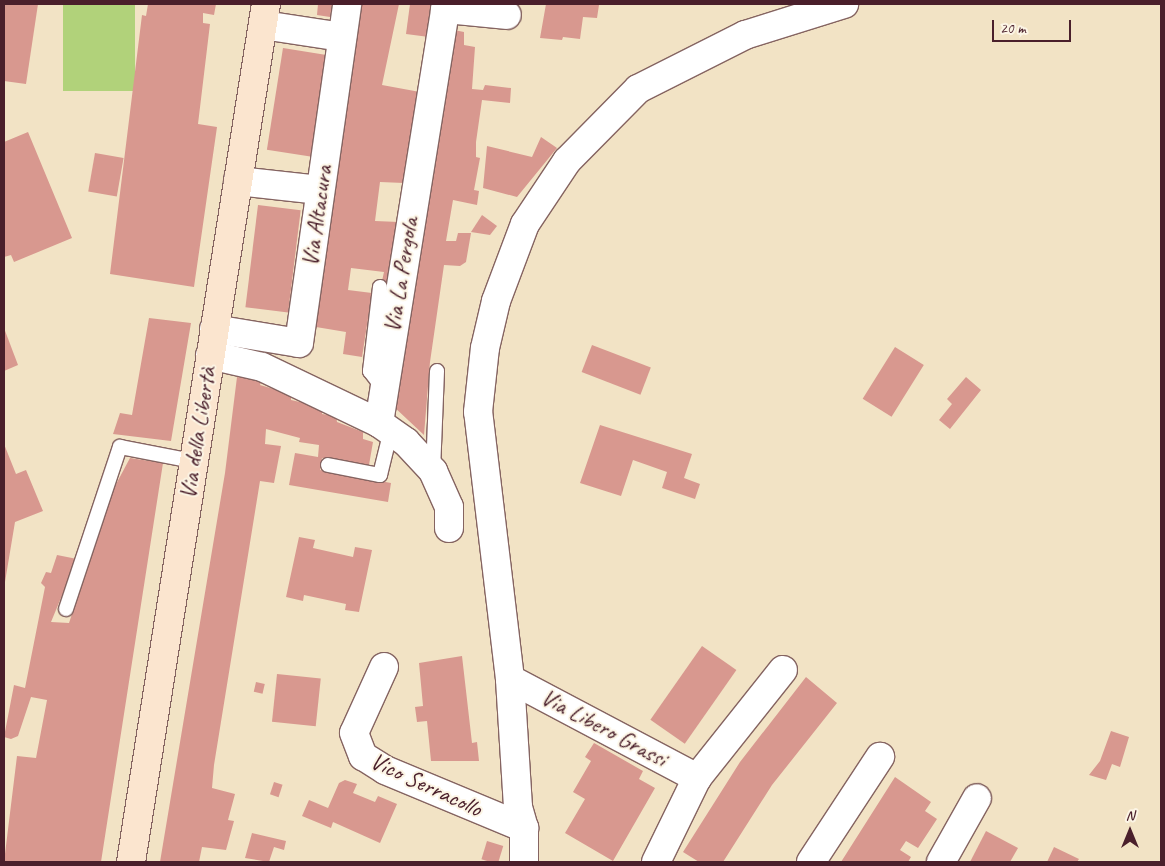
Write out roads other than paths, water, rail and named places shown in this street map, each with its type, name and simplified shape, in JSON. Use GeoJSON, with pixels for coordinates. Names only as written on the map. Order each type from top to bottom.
{"type":"FeatureCollection","features":[{"type":"Feature","properties":{"kind":"main road","name":"Via della Libertà"},"geometry":{"type":"LineString","coordinates":[[131,862],[265,14]]}},
{"type":"Feature","properties":{"kind":"street","name":"Via Altacura"},"geometry":{"type":"LineString","coordinates":[[212,342],[299,343],[346,4]]}},
{"type":"Feature","properties":{"kind":"street"},"geometry":{"type":"LineString","coordinates":[[524,862],[524,828],[518,807],[510,679],[478,412],[485,348],[496,301],[525,224],[568,161],[638,89],[745,35],[844,4]]}},
{"type":"Feature","properties":{"kind":"street","name":"Via La Pergola"},"geometry":{"type":"LineString","coordinates":[[385,426],[384,389],[445,9],[508,15]]}},
{"type":"Feature","properties":{"kind":"street"},"geometry":{"type":"LineString","coordinates":[[265,14],[342,37]]}},
{"type":"Feature","properties":{"kind":"street"},"geometry":{"type":"LineString","coordinates":[[238,181],[320,190]]}},
{"type":"Feature","properties":{"kind":"street"},"geometry":{"type":"LineString","coordinates":[[212,342],[385,426],[434,471],[449,507],[449,528]]}},
{"type":"Feature","properties":{"kind":"street","name":"Vico Serracollo"},"geometry":{"type":"LineString","coordinates":[[384,667],[354,733],[363,756],[394,774],[524,828]]}},
{"type":"Feature","properties":{"kind":"street"},"geometry":{"type":"LineString","coordinates":[[656,862],[697,778],[783,670]]}},
{"type":"Feature","properties":{"kind":"street","name":"Via Libero Grassi"},"geometry":{"type":"LineString","coordinates":[[510,679],[697,778]]}},
{"type":"Feature","properties":{"kind":"street"},"geometry":{"type":"LineString","coordinates":[[811,862],[880,758]]}},
{"type":"Feature","properties":{"kind":"street"},"geometry":{"type":"LineString","coordinates":[[941,862],[977,798]]}},
{"type":"Feature","properties":{"kind":"lane"},"geometry":{"type":"LineString","coordinates":[[380,287],[370,372],[384,389]]}},
{"type":"Feature","properties":{"kind":"lane"},"geometry":{"type":"LineString","coordinates":[[434,471],[437,372]]}},
{"type":"Feature","properties":{"kind":"lane"},"geometry":{"type":"LineString","coordinates":[[328,465],[380,475],[385,426]]}},
{"type":"Feature","properties":{"kind":"lane"},"geometry":{"type":"LineString","coordinates":[[66,609],[120,447],[193,461]]}}]}
